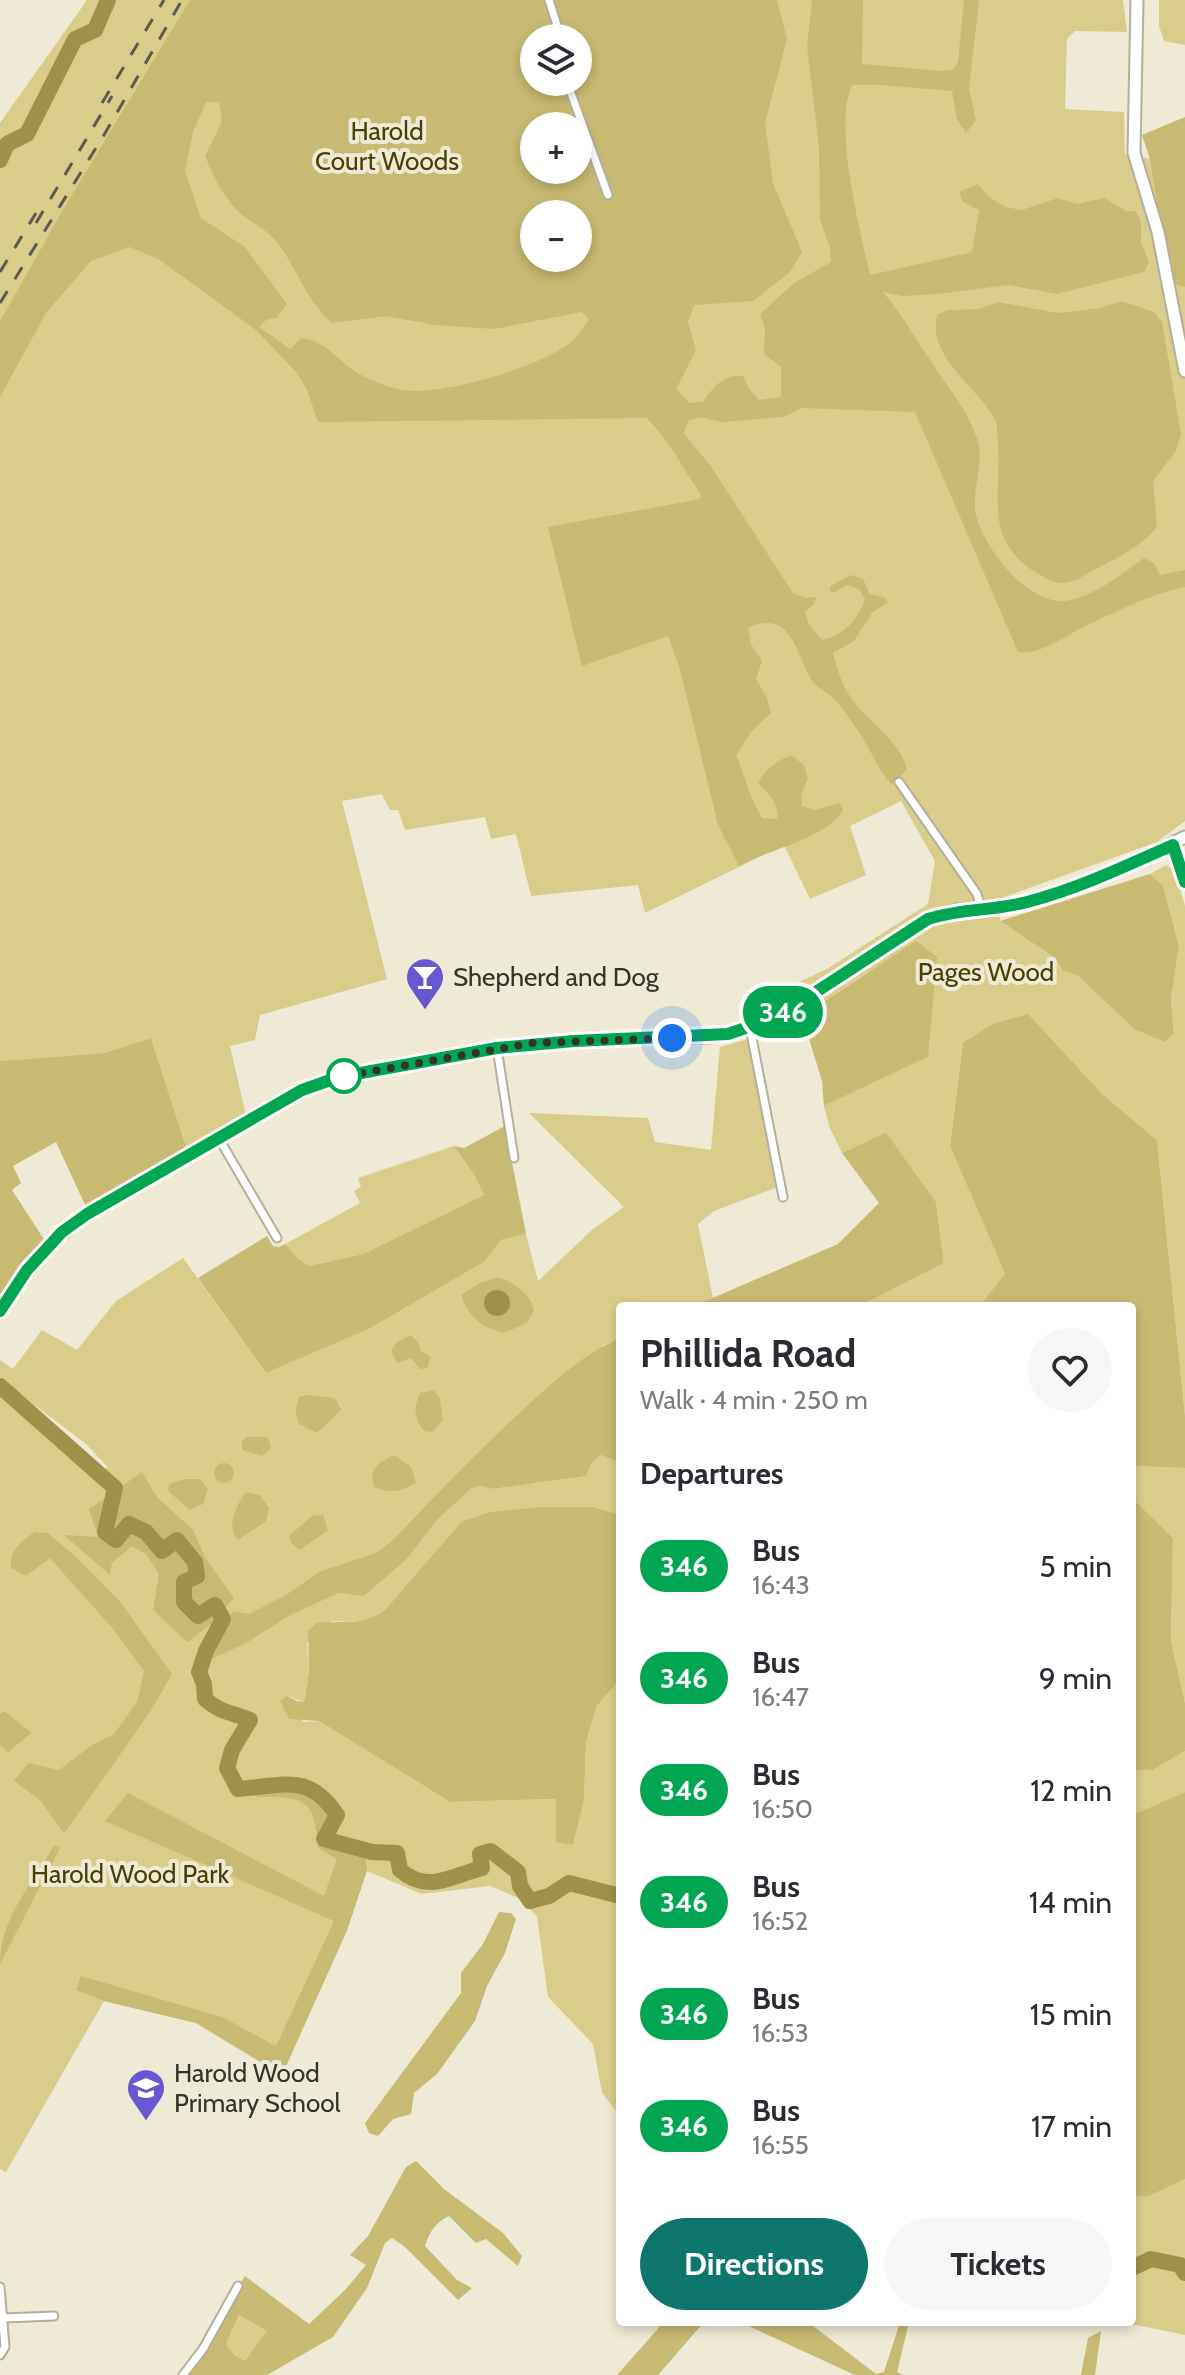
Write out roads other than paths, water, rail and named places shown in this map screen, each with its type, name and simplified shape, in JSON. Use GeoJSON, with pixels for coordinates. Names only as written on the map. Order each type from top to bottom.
{"type":"FeatureCollection","features":[{"type":"Feature","properties":{"kind":"street"},"geometry":{"type":"LineString","coordinates":[[549,0],[557,24]]}},
{"type":"Feature","properties":{"kind":"street"},"geometry":{"type":"LineString","coordinates":[[1137,0],[1134,153],[1158,232],[1185,371]]}},
{"type":"Feature","properties":{"kind":"street"},"geometry":{"type":"LineString","coordinates":[[572,96],[608,195]]}},
{"type":"Feature","properties":{"kind":"street"},"geometry":{"type":"LineString","coordinates":[[899,782],[977,894],[981,908]]}},
{"type":"Feature","properties":{"kind":"street"},"geometry":{"type":"LineString","coordinates":[[0,1311],[27,1270],[62,1232],[87,1214],[218,1137],[321,1082],[497,1048],[574,1041],[709,1037],[750,1028],[799,1003],[928,919],[957,910],[1011,906],[1046,897],[1173,845],[1185,837]]}},
{"type":"Feature","properties":{"kind":"street"},"geometry":{"type":"LineString","coordinates":[[1173,845],[1185,882]]}},
{"type":"Feature","properties":{"kind":"street"},"geometry":{"type":"LineString","coordinates":[[750,1028],[783,1197]]}},
{"type":"Feature","properties":{"kind":"street"},"geometry":{"type":"LineString","coordinates":[[497,1048],[514,1158]]}},
{"type":"Feature","properties":{"kind":"street"},"geometry":{"type":"LineString","coordinates":[[218,1137],[277,1238]]}},
{"type":"Feature","properties":{"kind":"street"},"geometry":{"type":"LineString","coordinates":[[183,2375],[203,2349],[238,2286]]}},
{"type":"Feature","properties":{"kind":"street"},"geometry":{"type":"LineString","coordinates":[[0,2287],[5,2347],[0,2355]]}},
{"type":"Feature","properties":{"kind":"street"},"geometry":{"type":"LineString","coordinates":[[4,2318],[54,2316]]}},
{"type":"Feature","properties":{"kind":"waterway"},"geometry":{"type":"LineString","coordinates":[[0,160],[7,144],[27,134],[75,39],[95,30],[108,0]]}},
{"type":"Feature","properties":{"kind":"waterway"},"geometry":{"type":"LineString","coordinates":[[0,1386],[115,1488],[105,1532],[116,1540],[129,1524],[146,1532],[162,1551],[177,1540],[195,1562],[197,1576],[184,1582],[184,1602],[198,1616],[215,1605],[223,1619],[199,1672],[205,1699],[221,1710],[250,1720],[232,1750],[227,1768],[238,1789],[294,1785],[316,1792],[337,1815],[324,1839],[372,1852],[397,1853],[400,1870],[420,1881],[440,1881],[482,1868],[480,1854],[491,1851],[518,1872],[520,1886],[530,1901],[549,1896],[569,1883],[616,1895]]}},
{"type":"Feature","properties":{"kind":"waterway"},"geometry":{"type":"LineString","coordinates":[[1136,2266],[1151,2259],[1180,2265],[1185,2273]]}},
{"type":"Feature","properties":{"kind":"railway"},"geometry":{"type":"LineString","coordinates":[[102,103],[164,0]]}},
{"type":"Feature","properties":{"kind":"railway"},"geometry":{"type":"LineString","coordinates":[[0,303],[104,135],[182,0]]}},
{"type":"Feature","properties":{"kind":"railway"},"geometry":{"type":"LineString","coordinates":[[36,223],[112,96]]}},
{"type":"Feature","properties":{"kind":"railway"},"geometry":{"type":"LineString","coordinates":[[0,272],[36,213]]}},
{"type":"Feature","properties":{"kind":"place","name":"Shepherd and Dog"},"geometry":{"type":"Point","coordinates":[425,1011]}},
{"type":"Feature","properties":{"kind":"place","name":"Harold Wood Primary School"},"geometry":{"type":"Point","coordinates":[146,2122]}},
{"type":"Feature","properties":{"kind":"park label","name":"Harold Court Woods"},"geometry":{"type":"Point","coordinates":[387,146]}},
{"type":"Feature","properties":{"kind":"park label","name":"Pages Wood"},"geometry":{"type":"Point","coordinates":[986,972]}},
{"type":"Feature","properties":{"kind":"park label","name":"Harold Wood Park"},"geometry":{"type":"Point","coordinates":[130,1874]}}]}
